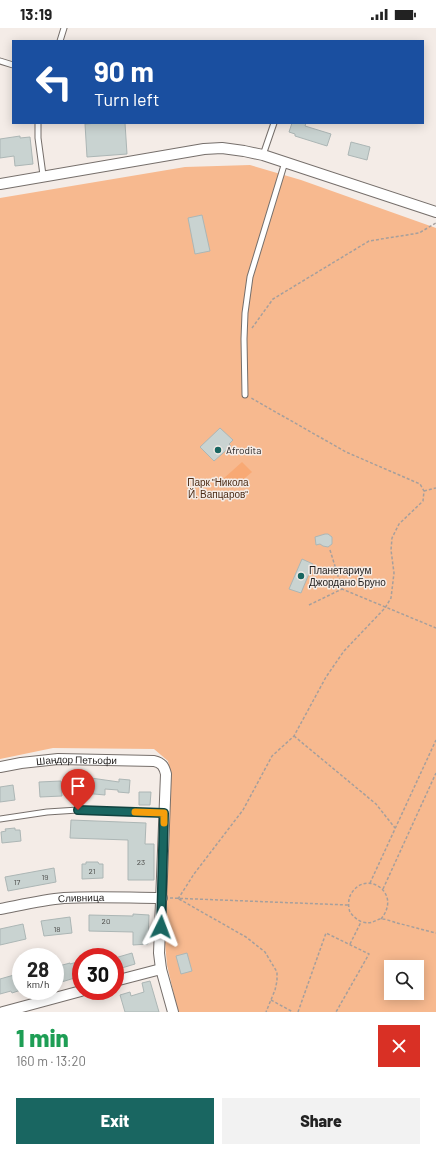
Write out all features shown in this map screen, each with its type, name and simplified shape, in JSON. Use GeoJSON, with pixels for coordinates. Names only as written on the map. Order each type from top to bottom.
{"type":"FeatureCollection","features":[{"type":"Feature","properties":{"kind":"street"},"geometry":{"type":"LineString","coordinates":[[0,184],[204,149],[222,148],[262,155],[436,212]]}},
{"type":"Feature","properties":{"kind":"street","name":"Шандор Петьофи"},"geometry":{"type":"LineString","coordinates":[[0,767],[58,759],[159,762],[164,767],[166,774],[164,813]]}},
{"type":"Feature","properties":{"kind":"street"},"geometry":{"type":"LineString","coordinates":[[164,813],[159,953],[161,969],[173,1012]]}},
{"type":"Feature","properties":{"kind":"street","name":"Сливница"},"geometry":{"type":"LineString","coordinates":[[0,909],[63,898],[162,898]]}},
{"type":"Feature","properties":{"kind":"street"},"geometry":{"type":"LineString","coordinates":[[124,979],[161,969]]}},
{"type":"Feature","properties":{"kind":"street"},"geometry":{"type":"LineString","coordinates":[[3,1012],[72,993]]}},
{"type":"Feature","properties":{"kind":"lane"},"geometry":{"type":"LineString","coordinates":[[60,40],[64,28]]}},
{"type":"Feature","properties":{"kind":"lane"},"geometry":{"type":"LineString","coordinates":[[0,61],[12,65]]}},
{"type":"Feature","properties":{"kind":"lane"},"geometry":{"type":"LineString","coordinates":[[38,124],[38,138],[43,176]]}},
{"type":"Feature","properties":{"kind":"lane"},"geometry":{"type":"LineString","coordinates":[[262,155],[274,124]]}},
{"type":"Feature","properties":{"kind":"lane"},"geometry":{"type":"LineString","coordinates":[[245,395],[245,313],[250,277],[285,162]]}},
{"type":"Feature","properties":{"kind":"lane"},"geometry":{"type":"LineString","coordinates":[[0,819],[47,812],[78,810],[164,813]]}},
{"type":"Feature","properties":{"kind":"path"},"geometry":{"type":"LineString","coordinates":[[244,339],[273,299],[363,244],[369,241],[418,233],[436,223]]}},
{"type":"Feature","properties":{"kind":"path"},"geometry":{"type":"LineString","coordinates":[[178,899],[194,874],[243,810],[272,756],[294,736],[326,677],[344,651],[385,608],[391,598],[393,586],[392,538],[399,524],[423,501],[424,491],[420,484],[346,452],[245,395]]}},
{"type":"Feature","properties":{"kind":"path"},"geometry":{"type":"LineString","coordinates":[[424,491],[436,488]]}},
{"type":"Feature","properties":{"kind":"path"},"geometry":{"type":"LineString","coordinates":[[330,550],[342,589]]}},
{"type":"Feature","properties":{"kind":"path"},"geometry":{"type":"LineString","coordinates":[[308,605],[342,589],[436,628]]}},
{"type":"Feature","properties":{"kind":"path"},"geometry":{"type":"LineString","coordinates":[[294,736],[376,804],[396,828]]}},
{"type":"Feature","properties":{"kind":"path"},"geometry":{"type":"LineString","coordinates":[[370,883],[436,740]]}},
{"type":"Feature","properties":{"kind":"path"},"geometry":{"type":"LineString","coordinates":[[383,889],[436,773]]}},
{"type":"Feature","properties":{"kind":"path"},"geometry":{"type":"LineString","coordinates":[[370,883],[383,889],[389,904],[381,919],[371,923],[361,922],[354,918],[348,905],[350,896],[354,889],[361,884],[370,883]]}},
{"type":"Feature","properties":{"kind":"path"},"geometry":{"type":"LineString","coordinates":[[178,899],[348,905]]}},
{"type":"Feature","properties":{"kind":"path"},"geometry":{"type":"LineString","coordinates":[[178,899],[246,937],[265,952],[276,972],[275,990],[266,1012]]}},
{"type":"Feature","properties":{"kind":"path"},"geometry":{"type":"LineString","coordinates":[[381,919],[436,933]]}},
{"type":"Feature","properties":{"kind":"path"},"geometry":{"type":"LineString","coordinates":[[350,944],[361,922]]}},
{"type":"Feature","properties":{"kind":"path"},"geometry":{"type":"LineString","coordinates":[[298,1012],[326,933],[369,954],[336,1012]]}},
{"type":"Feature","properties":{"kind":"path"},"geometry":{"type":"LineString","coordinates":[[271,1000],[293,1012]]}},
{"type":"Feature","properties":{"kind":"green space","name":"Парк \"Никола Й. Вапцаров\""},"geometry":{"type":"Polygon","coordinates":[[[250,165],[301,180],[436,228],[436,1012],[178,1012],[167,965],[165,943],[171,776],[168,761],[154,749],[53,748],[0,759],[0,198],[185,167],[250,165]]]}},
{"type":"Feature","properties":{"kind":"shaded area"},"geometry":{"type":"Polygon","coordinates":[[[242,462],[252,472],[232,489],[223,479],[242,462]]]}},
{"type":"Feature","properties":{"kind":"building"},"geometry":{"type":"Polygon","coordinates":[[[85,124],[125,124],[127,154],[87,157],[85,124]]]}},
{"type":"Feature","properties":{"kind":"building"},"geometry":{"type":"Polygon","coordinates":[[[292,124],[306,124],[305,126],[331,134],[327,146],[295,136],[295,134],[289,132],[292,124]]]}},
{"type":"Feature","properties":{"kind":"building"},"geometry":{"type":"Polygon","coordinates":[[[20,136],[20,138],[30,137],[33,164],[15,166],[14,156],[0,158],[0,139],[20,136]]]}},
{"type":"Feature","properties":{"kind":"building"},"geometry":{"type":"Polygon","coordinates":[[[351,142],[370,147],[367,160],[348,155],[351,142]]]}},
{"type":"Feature","properties":{"kind":"building"},"geometry":{"type":"Polygon","coordinates":[[[202,215],[210,251],[195,254],[188,218],[202,215]]]}},
{"type":"Feature","properties":{"kind":"building"},"geometry":{"type":"Polygon","coordinates":[[[220,428],[233,440],[229,444],[231,446],[214,461],[200,447],[220,428]]]}},
{"type":"Feature","properties":{"kind":"building"},"geometry":{"type":"Polygon","coordinates":[[[325,534],[332,537],[332,544],[328,547],[320,544],[316,545],[315,537],[325,534]]]}},
{"type":"Feature","properties":{"kind":"building","name":"Планетариум Джордано Бруно"},"geometry":{"type":"Polygon","coordinates":[[[302,559],[313,564],[301,593],[289,589],[302,559]]]}},
{"type":"Feature","properties":{"kind":"building"},"geometry":{"type":"Polygon","coordinates":[[[84,777],[119,782],[119,779],[130,780],[129,793],[105,789],[105,795],[83,793],[84,777]]]}},
{"type":"Feature","properties":{"kind":"building"},"geometry":{"type":"Polygon","coordinates":[[[61,781],[62,796],[40,797],[39,782],[61,781]]]}},
{"type":"Feature","properties":{"kind":"building"},"geometry":{"type":"Polygon","coordinates":[[[13,785],[15,800],[0,802],[0,787],[13,785]]]}},
{"type":"Feature","properties":{"kind":"building"},"geometry":{"type":"Polygon","coordinates":[[[139,792],[151,792],[150,805],[139,805],[139,792]]]}},
{"type":"Feature","properties":{"kind":"building"},"geometry":{"type":"Polygon","coordinates":[[[71,820],[146,823],[145,844],[154,844],[154,880],[128,880],[128,840],[70,838],[71,820]]]}},
{"type":"Feature","properties":{"kind":"building"},"geometry":{"type":"Polygon","coordinates":[[[15,828],[15,830],[20,830],[21,841],[2,843],[1,832],[6,831],[5,829],[15,828]]]}},
{"type":"Feature","properties":{"kind":"building"},"geometry":{"type":"Polygon","coordinates":[[[86,862],[98,862],[99,864],[103,864],[103,878],[82,879],[82,864],[86,864],[86,862]]]}},
{"type":"Feature","properties":{"kind":"building"},"geometry":{"type":"Polygon","coordinates":[[[54,868],[56,882],[8,891],[5,877],[54,868]]]}},
{"type":"Feature","properties":{"kind":"building"},"geometry":{"type":"Polygon","coordinates":[[[133,914],[149,915],[148,944],[133,945],[133,932],[89,931],[89,915],[133,916],[133,914]]]}},
{"type":"Feature","properties":{"kind":"building"},"geometry":{"type":"Polygon","coordinates":[[[70,917],[72,933],[44,936],[41,921],[70,917]]]}},
{"type":"Feature","properties":{"kind":"building"},"geometry":{"type":"Polygon","coordinates":[[[23,924],[26,939],[0,945],[0,929],[23,924]]]}},
{"type":"Feature","properties":{"kind":"building"},"geometry":{"type":"Polygon","coordinates":[[[132,953],[135,964],[124,967],[124,955],[132,953]]]}},
{"type":"Feature","properties":{"kind":"building"},"geometry":{"type":"Polygon","coordinates":[[[187,953],[192,971],[181,974],[176,956],[187,953]]]}},
{"type":"Feature","properties":{"kind":"building"},"geometry":{"type":"Polygon","coordinates":[[[72,963],[72,979],[64,981],[64,965],[72,963]]]}},
{"type":"Feature","properties":{"kind":"building"},"geometry":{"type":"Polygon","coordinates":[[[12,976],[12,993],[11,991],[0,994],[0,979],[12,976]]]}},
{"type":"Feature","properties":{"kind":"building"},"geometry":{"type":"Polygon","coordinates":[[[150,981],[159,1012],[125,1012],[121,1000],[124,1000],[124,994],[130,992],[131,996],[144,992],[142,983],[150,981]]]}},
{"type":"Feature","properties":{"kind":"slow traffic"},"geometry":{"type":"LineString","coordinates":[[135,812],[164,813],[164,823]]}},
{"type":"Feature","properties":{"kind":"place","name":"Afrodita"},"geometry":{"type":"Point","coordinates":[218,450]}},
{"type":"Feature","properties":{"kind":"place","name":"Планетариум Джордано Бруно"},"geometry":{"type":"Point","coordinates":[301,576]}},
{"type":"Feature","properties":{"kind":"route"},"geometry":{"type":"LineString","coordinates":[[78,810],[164,813],[161,927]]}}]}
